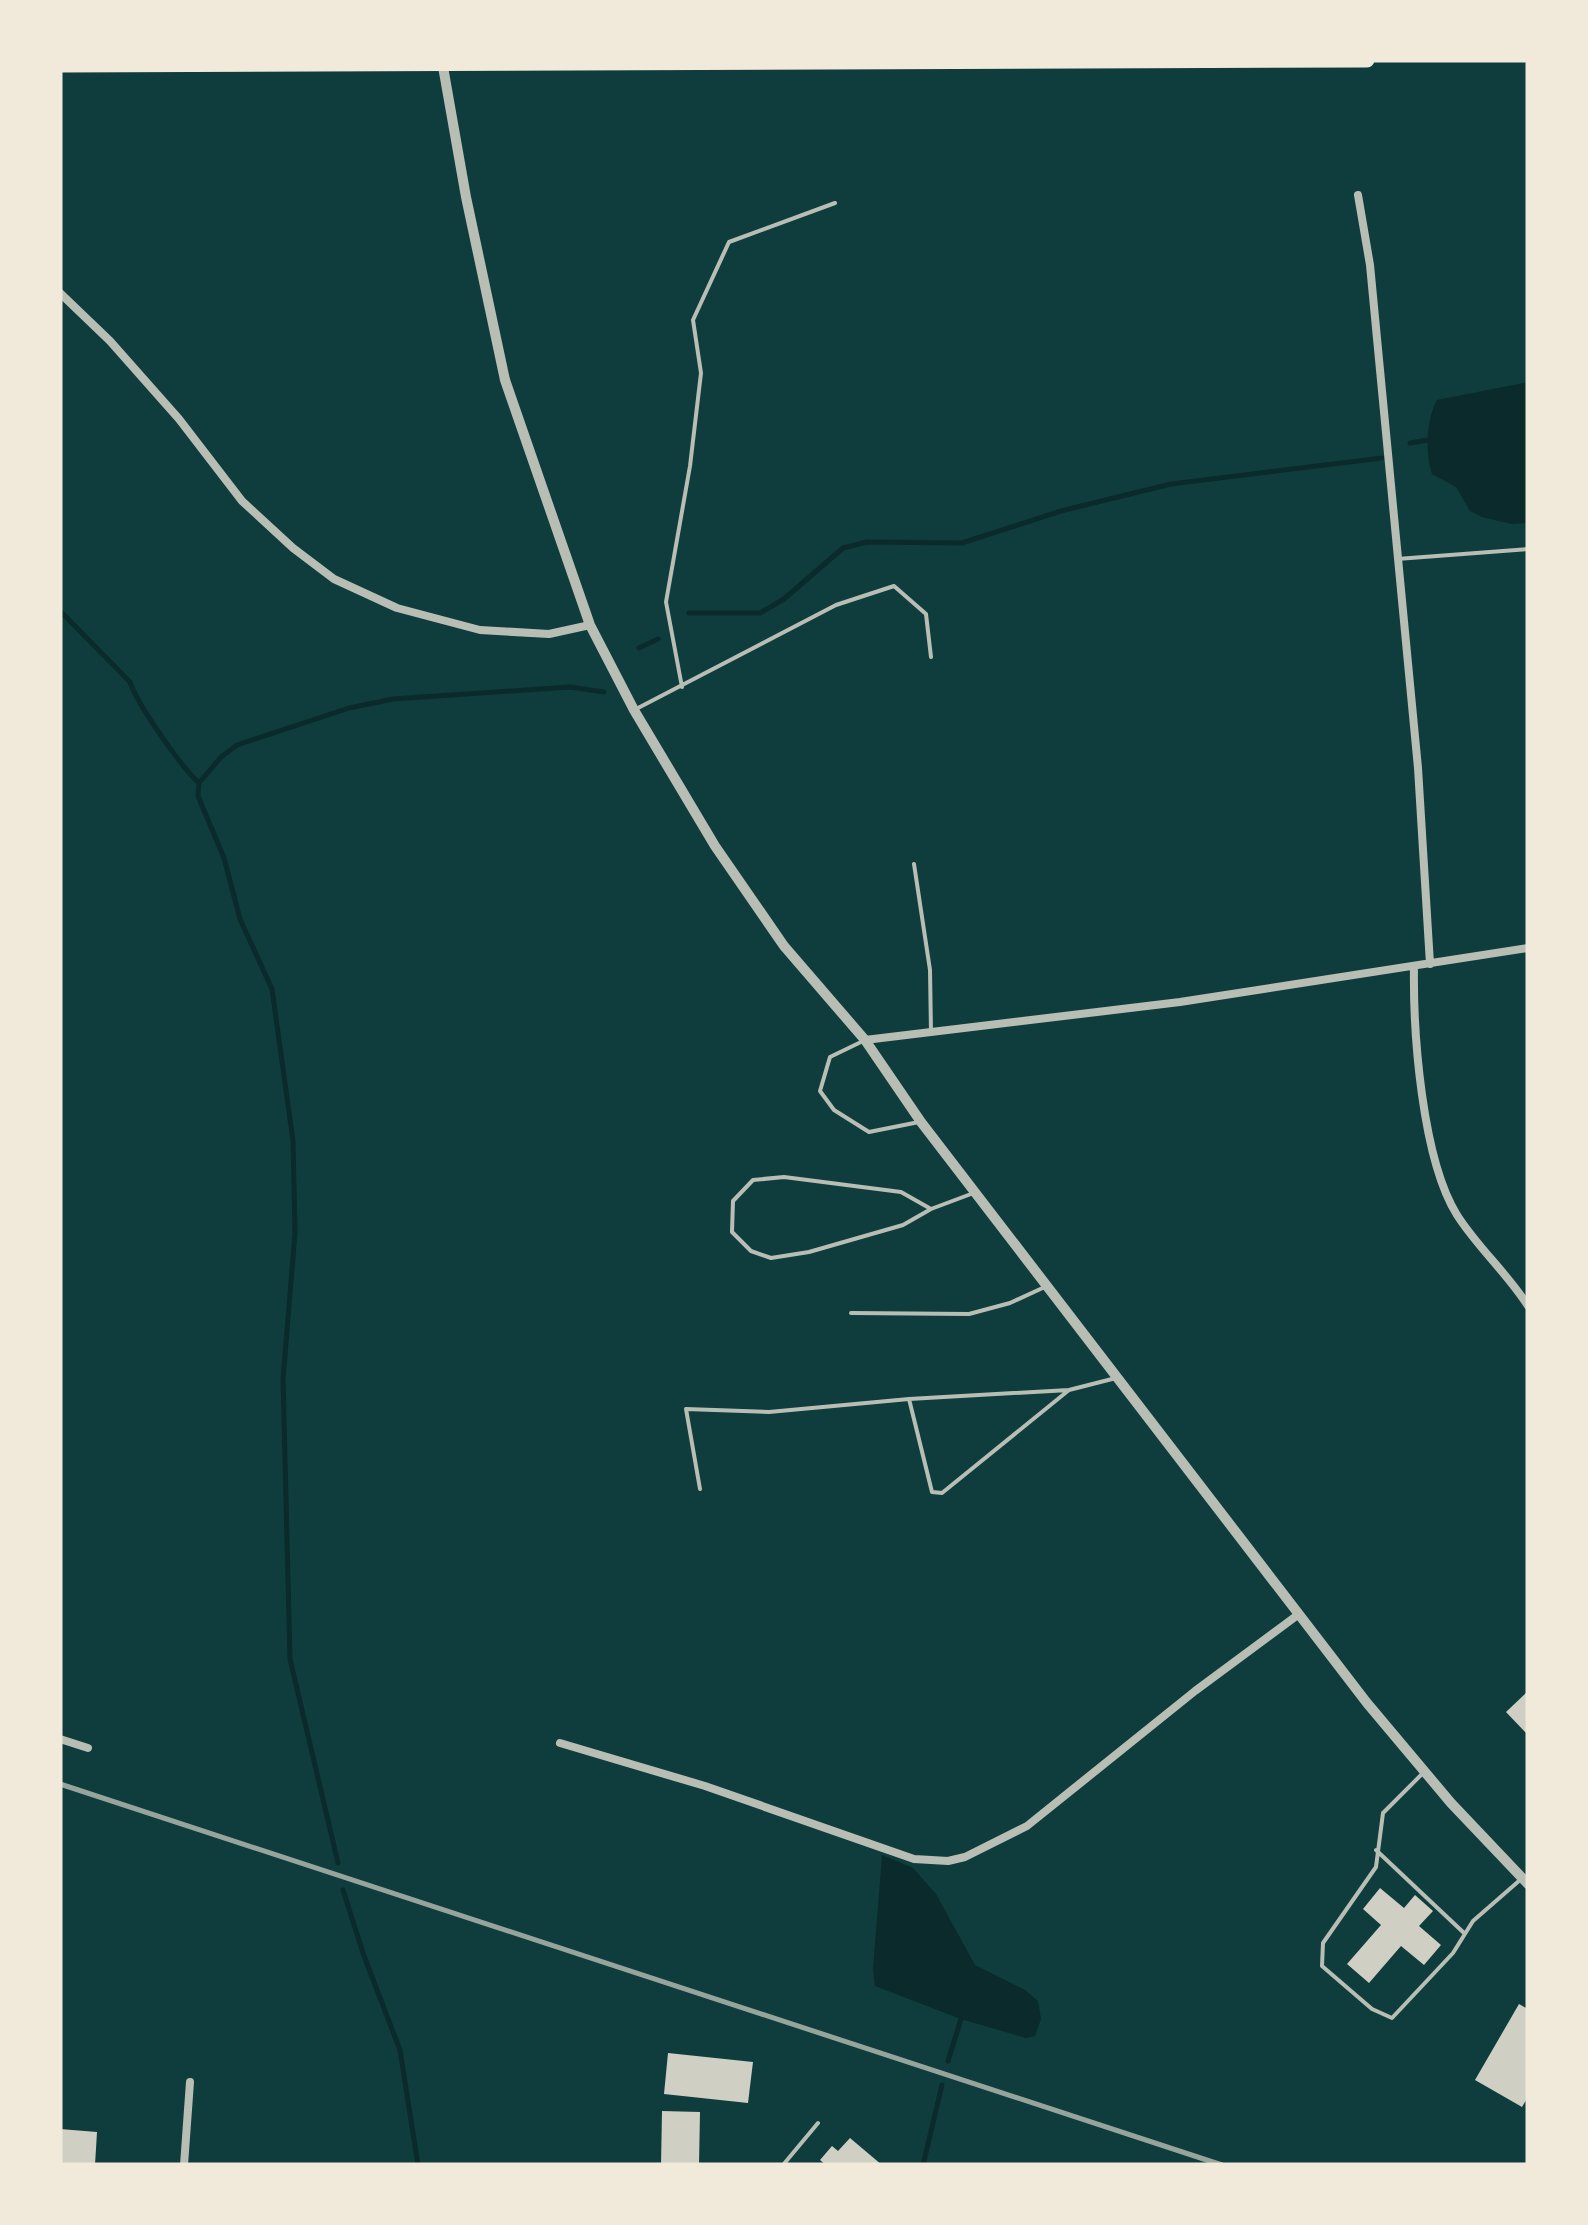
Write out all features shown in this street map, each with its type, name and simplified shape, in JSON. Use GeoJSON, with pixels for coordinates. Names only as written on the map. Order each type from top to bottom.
{"type":"FeatureCollection","features":[{"type":"Feature","properties":{"kind":"highway"},"geometry":{"type":"LineString","coordinates":[[60,65],[1367,60]]}},
{"type":"Feature","properties":{"kind":"street"},"geometry":{"type":"LineString","coordinates":[[442,60],[505,380],[590,625],[634,710],[715,846],[784,946],[865,1040],[921,1122],[1116,1378],[1424,1772],[1525,1881]]}},
{"type":"Feature","properties":{"kind":"street"},"geometry":{"type":"LineString","coordinates":[[1358,195],[1370,265],[1418,768],[1430,964]]}},
{"type":"Feature","properties":{"kind":"street"},"geometry":{"type":"LineString","coordinates":[[60,293],[110,341],[179,419],[242,501],[334,579],[397,608],[480,630],[549,634],[590,625]]}},
{"type":"Feature","properties":{"kind":"street"},"geometry":{"type":"LineString","coordinates":[[865,1040],[1180,1002],[1528,948]]}},
{"type":"Feature","properties":{"kind":"street"},"geometry":{"type":"LineString","coordinates":[[1414,967],[1421,1082],[1443,1185],[1458,1216],[1528,1306]]}},
{"type":"Feature","properties":{"kind":"street"},"geometry":{"type":"LineString","coordinates":[[560,1743],[705,1786],[881,1850],[914,1860],[948,1861],[1027,1826],[1195,1691],[1299,1614]]}},
{"type":"Feature","properties":{"kind":"street"},"geometry":{"type":"LineString","coordinates":[[60,1738],[88,1748]]}},
{"type":"Feature","properties":{"kind":"street"},"geometry":{"type":"LineString","coordinates":[[184,2165],[190,2082]]}},
{"type":"Feature","properties":{"kind":"lane"},"geometry":{"type":"LineString","coordinates":[[682,687],[666,602],[690,466],[701,373],[693,320],[729,242],[836,202]]}},
{"type":"Feature","properties":{"kind":"lane"},"geometry":{"type":"LineString","coordinates":[[1398,560],[1528,549]]}},
{"type":"Feature","properties":{"kind":"lane"},"geometry":{"type":"LineString","coordinates":[[634,710],[836,605],[894,586],[926,614],[932,657]]}},
{"type":"Feature","properties":{"kind":"lane"},"geometry":{"type":"LineString","coordinates":[[914,864],[930,970],[931,1032]]}},
{"type":"Feature","properties":{"kind":"lane"},"geometry":{"type":"LineString","coordinates":[[865,1040],[830,1057],[820,1091],[834,1110],[869,1132],[921,1122]]}},
{"type":"Feature","properties":{"kind":"lane"},"geometry":{"type":"LineString","coordinates":[[931,1209],[901,1192],[784,1176],[753,1180],[733,1201],[732,1232],[751,1251],[772,1258],[903,1225],[931,1209],[976,1192]]}},
{"type":"Feature","properties":{"kind":"lane"},"geometry":{"type":"LineString","coordinates":[[851,1313],[969,1314],[1010,1304],[1047,1286]]}},
{"type":"Feature","properties":{"kind":"lane"},"geometry":{"type":"LineString","coordinates":[[700,1489],[686,1409],[768,1412],[1069,1390],[1116,1378]]}},
{"type":"Feature","properties":{"kind":"lane"},"geometry":{"type":"LineString","coordinates":[[908,1399],[932,1492],[942,1493],[1069,1390]]}},
{"type":"Feature","properties":{"kind":"lane"},"geometry":{"type":"LineString","coordinates":[[1424,1772],[1383,1812],[1376,1867],[1323,1943],[1322,1966],[1372,2008],[1392,2018],[1452,1952],[1473,1922],[1525,1881]]}},
{"type":"Feature","properties":{"kind":"lane"},"geometry":{"type":"LineString","coordinates":[[1376,1850],[1465,1934]]}},
{"type":"Feature","properties":{"kind":"lane"},"geometry":{"type":"LineString","coordinates":[[783,2165],[818,2123]]}},
{"type":"Feature","properties":{"kind":"water"},"geometry":{"type":"Polygon","coordinates":[[[1528,382],[1528,523],[1512,524],[1470,511],[1456,487],[1432,474],[1429,427],[1437,400],[1528,382]]]}},
{"type":"Feature","properties":{"kind":"water"},"geometry":{"type":"Polygon","coordinates":[[[882,1855],[913,1868],[936,1894],[975,1965],[1025,1990],[1038,2001],[1041,2019],[1035,2036],[1026,2038],[961,2019],[875,1986],[882,1855]]]}},
{"type":"Feature","properties":{"kind":"building"},"geometry":{"type":"Polygon","coordinates":[[[1528,1691],[1528,1735],[1506,1712],[1528,1691]]]}},
{"type":"Feature","properties":{"kind":"building"},"geometry":{"type":"Polygon","coordinates":[[[1380,1888],[1404,1908],[1415,1895],[1433,1911],[1419,1926],[1441,1945],[1424,1965],[1401,1946],[1369,1983],[1347,1964],[1381,1925],[1363,1909],[1380,1888]]]}},
{"type":"Feature","properties":{"kind":"building"},"geometry":{"type":"Polygon","coordinates":[[[1519,2004],[1528,2009],[1528,2097],[1522,2107],[1475,2080],[1519,2004]]]}},
{"type":"Feature","properties":{"kind":"building"},"geometry":{"type":"Polygon","coordinates":[[[668,2053],[753,2062],[748,2103],[664,2094],[668,2053]]]}},
{"type":"Feature","properties":{"kind":"building"},"geometry":{"type":"Polygon","coordinates":[[[662,2111],[700,2112],[699,2165],[661,2165],[662,2111]]]}},
{"type":"Feature","properties":{"kind":"building"},"geometry":{"type":"Polygon","coordinates":[[[60,2129],[97,2132],[95,2165],[60,2165],[60,2129]]]}},
{"type":"Feature","properties":{"kind":"building"},"geometry":{"type":"Polygon","coordinates":[[[850,2138],[882,2165],[826,2165],[820,2160],[832,2146],[838,2151],[850,2138]]]}},
{"type":"Feature","properties":{"kind":"waterway"},"geometry":{"type":"LineString","coordinates":[[1410,443],[1434,439]]}},
{"type":"Feature","properties":{"kind":"waterway"},"geometry":{"type":"LineString","coordinates":[[689,613],[760,613],[784,599],[843,548],[867,542],[962,543],[1061,511],[1171,484],[1382,458]]}},
{"type":"Feature","properties":{"kind":"waterway"},"geometry":{"type":"LineString","coordinates":[[60,611],[130,682],[161,735],[199,783]]}},
{"type":"Feature","properties":{"kind":"waterway"},"geometry":{"type":"LineString","coordinates":[[639,648],[658,639]]}},
{"type":"Feature","properties":{"kind":"waterway"},"geometry":{"type":"LineString","coordinates":[[338,1863],[290,1659],[283,1379],[295,1233],[293,1141],[272,989],[240,919],[224,858],[198,796],[199,783],[237,745],[349,708],[393,699],[570,687],[604,692]]}},
{"type":"Feature","properties":{"kind":"waterway"},"geometry":{"type":"LineString","coordinates":[[343,1890],[400,2050],[418,2165]]}},
{"type":"Feature","properties":{"kind":"waterway"},"geometry":{"type":"LineString","coordinates":[[948,2061],[961,2019]]}},
{"type":"Feature","properties":{"kind":"waterway"},"geometry":{"type":"LineString","coordinates":[[923,2165],[942,2085]]}},
{"type":"Feature","properties":{"kind":"railway"},"geometry":{"type":"LineString","coordinates":[[60,1784],[1222,2165]]}}]}
